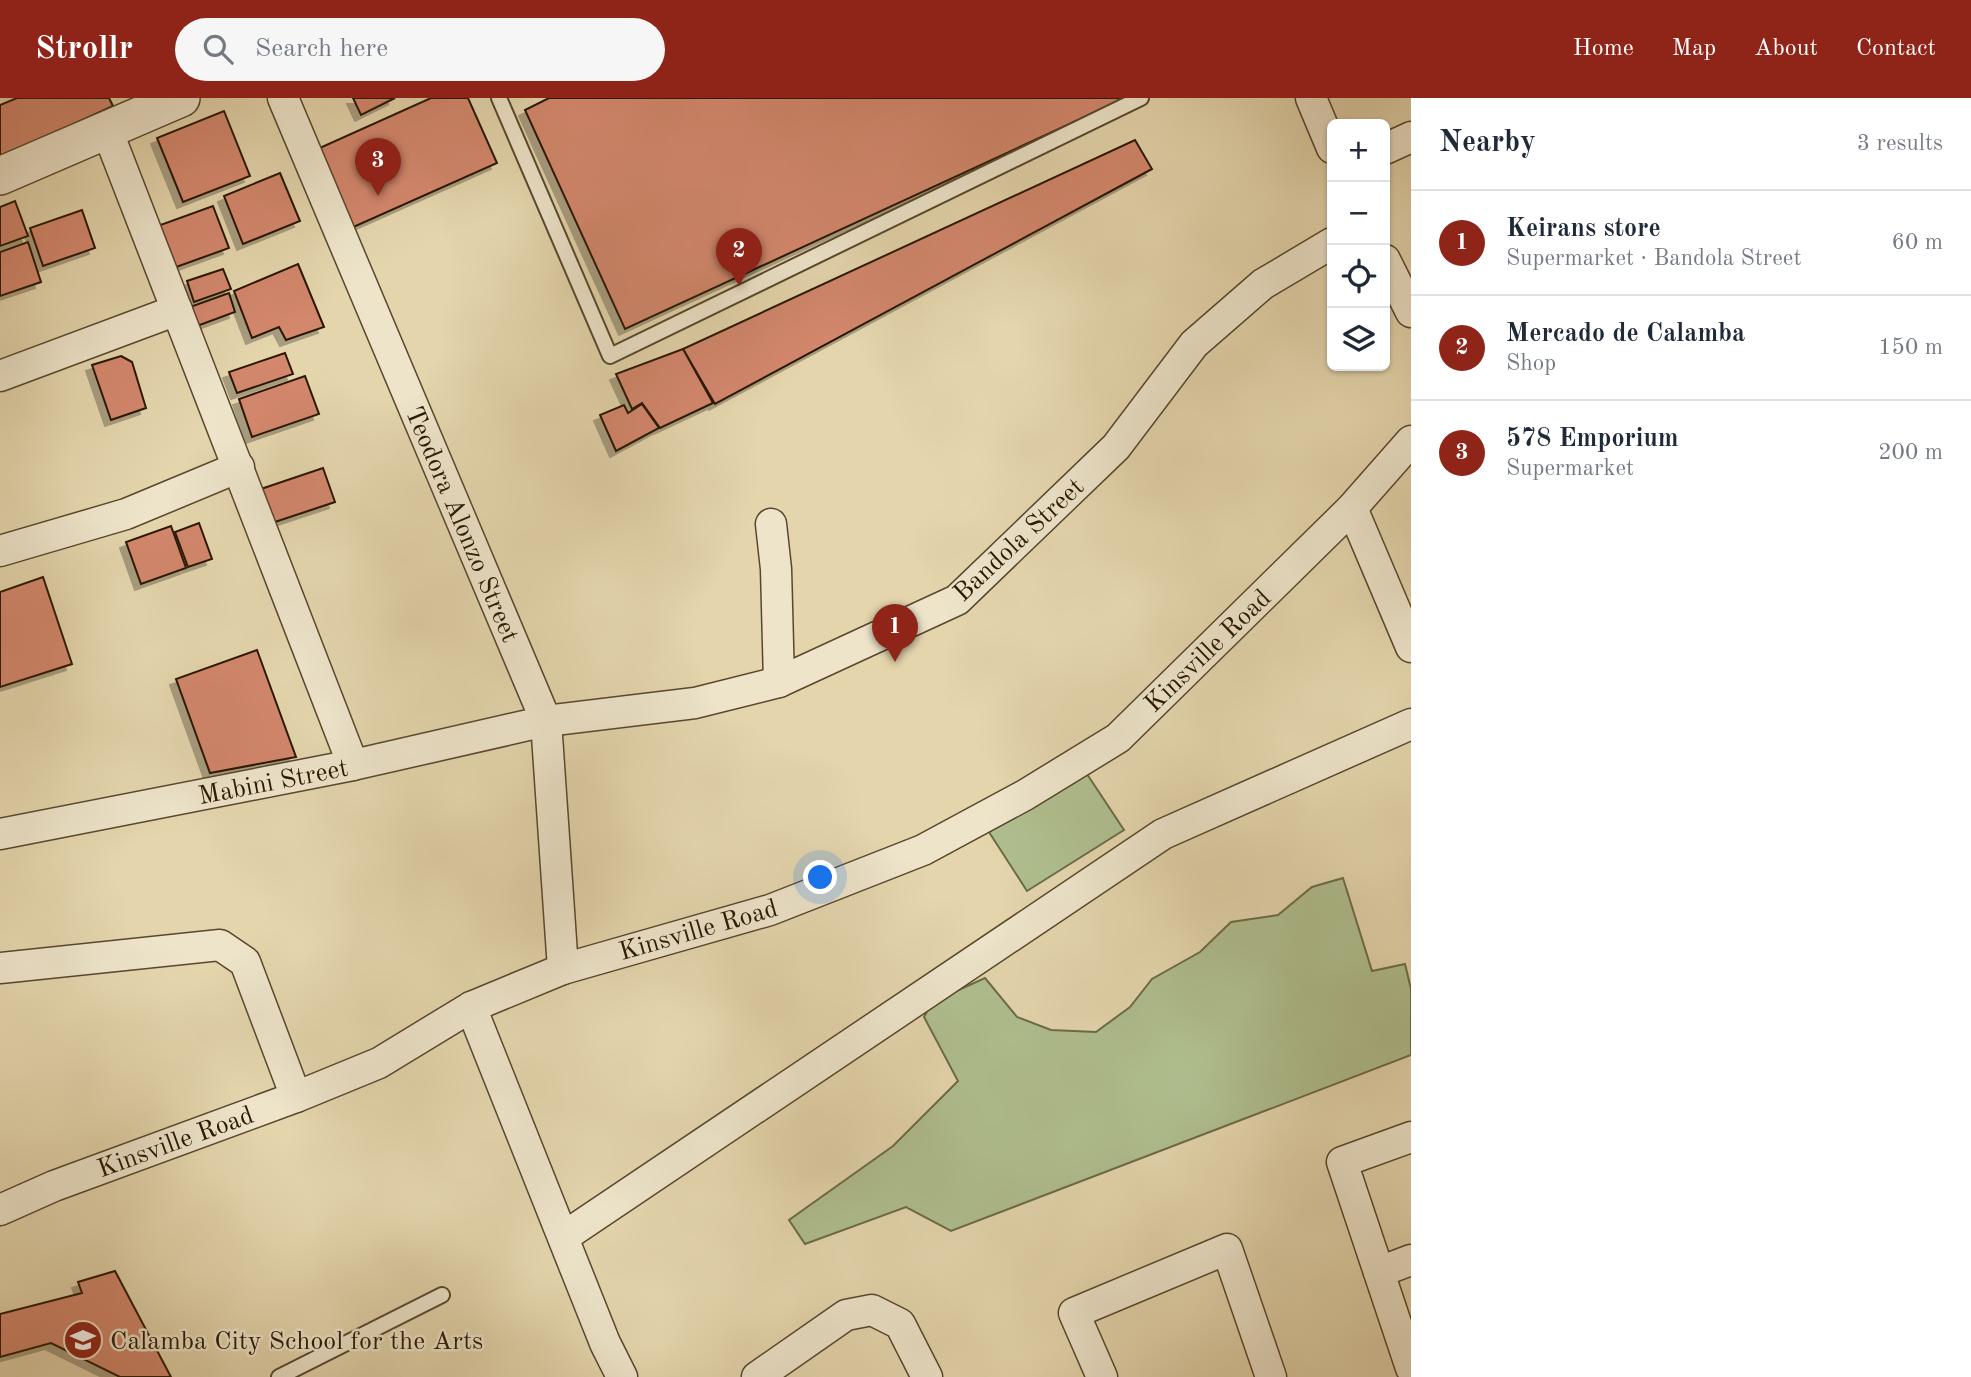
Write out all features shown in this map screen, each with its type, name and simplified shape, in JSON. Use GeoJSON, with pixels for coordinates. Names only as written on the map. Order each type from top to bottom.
{"type":"FeatureCollection","features":[{"type":"Feature","properties":{"kind":"street"},"geometry":{"type":"LineString","coordinates":[[0,176],[181,98]]}},
{"type":"Feature","properties":{"kind":"street","name":"Teodora Alonzo Street"},"geometry":{"type":"LineString","coordinates":[[283,98],[546,721],[563,968]]}},
{"type":"Feature","properties":{"kind":"street"},"geometry":{"type":"LineString","coordinates":[[1311,98],[1327,136]]}},
{"type":"Feature","properties":{"kind":"street"},"geometry":{"type":"LineString","coordinates":[[107,130],[353,765]]}},
{"type":"Feature","properties":{"kind":"street"},"geometry":{"type":"LineString","coordinates":[[1390,147],[1411,137]]}},
{"type":"Feature","properties":{"kind":"street","name":"Bandola Street"},"geometry":{"type":"LineString","coordinates":[[546,721],[695,704],[779,682],[957,600],[1116,447],[1194,344],[1263,284],[1329,245]]}},
{"type":"Feature","properties":{"kind":"street"},"geometry":{"type":"LineString","coordinates":[[1390,270],[1411,312]]}},
{"type":"Feature","properties":{"kind":"street"},"geometry":{"type":"LineString","coordinates":[[0,376],[177,310]]}},
{"type":"Feature","properties":{"kind":"street","name":"Kinsville Road"},"geometry":{"type":"LineString","coordinates":[[0,1210],[54,1186],[296,1097],[379,1063],[471,1007],[563,968],[770,910],[923,850],[1025,795],[1118,738],[1352,508],[1411,441]]}},
{"type":"Feature","properties":{"kind":"street"},"geometry":{"type":"LineString","coordinates":[[0,551],[43,536],[126,514],[239,467]]}},
{"type":"Feature","properties":{"kind":"street"},"geometry":{"type":"LineString","coordinates":[[1352,508],[1411,647]]}},
{"type":"Feature","properties":{"kind":"street"},"geometry":{"type":"LineString","coordinates":[[771,524],[776,569],[779,682]]}},
{"type":"Feature","properties":{"kind":"street","name":"Mabini Street"},"geometry":{"type":"LineString","coordinates":[[0,834],[353,765],[546,721]]}},
{"type":"Feature","properties":{"kind":"street"},"geometry":{"type":"LineString","coordinates":[[565,1236],[1163,834],[1411,724]]}},
{"type":"Feature","properties":{"kind":"street"},"geometry":{"type":"LineString","coordinates":[[0,968],[220,945],[245,962],[296,1097]]}},
{"type":"Feature","properties":{"kind":"street"},"geometry":{"type":"LineString","coordinates":[[471,1007],[565,1236],[605,1343],[622,1377]]}},
{"type":"Feature","properties":{"kind":"street"},"geometry":{"type":"LineString","coordinates":[[1411,1137],[1342,1162],[1411,1368]]}},
{"type":"Feature","properties":{"kind":"street"},"geometry":{"type":"LineString","coordinates":[[1102,1377],[1074,1313],[1227,1249],[1271,1377]]}},
{"type":"Feature","properties":{"kind":"street"},"geometry":{"type":"LineString","coordinates":[[1379,1272],[1411,1260]]}},
{"type":"Feature","properties":{"kind":"street"},"geometry":{"type":"LineString","coordinates":[[757,1377],[846,1315],[872,1310],[900,1324],[927,1377]]}},
{"type":"Feature","properties":{"kind":"lane"},"geometry":{"type":"LineString","coordinates":[[499,98],[610,356],[1141,98]]}},
{"type":"Feature","properties":{"kind":"lane"},"geometry":{"type":"LineString","coordinates":[[279,1377],[442,1294]]}},
{"type":"Feature","properties":{"kind":"green space"},"geometry":{"type":"Polygon","coordinates":[[[1085,771],[1124,830],[1027,891],[989,832],[1085,771]]]}},
{"type":"Feature","properties":{"kind":"green space"},"geometry":{"type":"Polygon","coordinates":[[[1343,878],[1372,971],[1405,964],[1411,989],[1411,1055],[951,1231],[906,1207],[805,1244],[789,1220],[893,1146],[958,1081],[924,1017],[932,1002],[985,978],[1017,1017],[1051,1030],[1096,1032],[1130,1007],[1152,979],[1200,952],[1231,922],[1278,915],[1312,887],[1343,878]]]}},
{"type":"Feature","properties":{"kind":"building"},"geometry":{"type":"Polygon","coordinates":[[[17,98],[109,98],[113,106],[0,158],[0,105],[17,98]]]}},
{"type":"Feature","properties":{"kind":"building"},"geometry":{"type":"Polygon","coordinates":[[[353,98],[395,98],[361,115],[353,98]]]}},
{"type":"Feature","properties":{"kind":"building"},"geometry":{"type":"Polygon","coordinates":[[[431,98],[468,98],[497,163],[349,229],[313,151],[431,98]]]}},
{"type":"Feature","properties":{"kind":"building"},"geometry":{"type":"Polygon","coordinates":[[[549,98],[1126,98],[625,329],[525,110],[549,98]]]}},
{"type":"Feature","properties":{"kind":"building"},"geometry":{"type":"Polygon","coordinates":[[[224,111],[250,176],[183,202],[157,138],[224,111]]]}},
{"type":"Feature","properties":{"kind":"building"},"geometry":{"type":"Polygon","coordinates":[[[1135,140],[1152,169],[715,404],[683,349],[1135,140]]]}},
{"type":"Feature","properties":{"kind":"building"},"geometry":{"type":"Polygon","coordinates":[[[280,173],[300,221],[243,244],[224,196],[280,173]]]}},
{"type":"Feature","properties":{"kind":"building"},"geometry":{"type":"Polygon","coordinates":[[[15,201],[28,236],[0,246],[0,207],[15,201]]]}},
{"type":"Feature","properties":{"kind":"building"},"geometry":{"type":"Polygon","coordinates":[[[213,206],[229,248],[168,270],[152,228],[213,206]]]}},
{"type":"Feature","properties":{"kind":"building"},"geometry":{"type":"Polygon","coordinates":[[[82,210],[95,248],[43,266],[30,228],[82,210]]]}},
{"type":"Feature","properties":{"kind":"building"},"geometry":{"type":"Polygon","coordinates":[[[28,242],[41,282],[0,296],[0,252],[28,242]]]}},
{"type":"Feature","properties":{"kind":"building"},"geometry":{"type":"Polygon","coordinates":[[[298,264],[324,327],[286,340],[279,327],[252,338],[234,291],[298,264]]]}},
{"type":"Feature","properties":{"kind":"building"},"geometry":{"type":"Polygon","coordinates":[[[223,269],[231,289],[194,302],[187,281],[223,269]]]}},
{"type":"Feature","properties":{"kind":"building"},"geometry":{"type":"Polygon","coordinates":[[[229,293],[235,312],[197,326],[190,307],[229,293]]]}},
{"type":"Feature","properties":{"kind":"building"},"geometry":{"type":"Polygon","coordinates":[[[683,349],[713,403],[660,428],[642,403],[632,409],[616,374],[683,349]]]}},
{"type":"Feature","properties":{"kind":"building"},"geometry":{"type":"Polygon","coordinates":[[[285,353],[293,374],[237,393],[229,372],[285,353]]]}},
{"type":"Feature","properties":{"kind":"building"},"geometry":{"type":"Polygon","coordinates":[[[121,356],[132,362],[146,408],[111,420],[92,365],[121,356]]]}},
{"type":"Feature","properties":{"kind":"building"},"geometry":{"type":"Polygon","coordinates":[[[305,376],[319,414],[252,437],[239,399],[305,376]]]}},
{"type":"Feature","properties":{"kind":"building"},"geometry":{"type":"Polygon","coordinates":[[[642,404],[659,428],[616,451],[600,415],[624,405],[628,413],[642,404]]]}},
{"type":"Feature","properties":{"kind":"building"},"geometry":{"type":"Polygon","coordinates":[[[323,468],[335,502],[272,523],[261,489],[323,468]]]}},
{"type":"Feature","properties":{"kind":"building"},"geometry":{"type":"Polygon","coordinates":[[[199,523],[212,559],[188,567],[175,532],[199,523]]]}},
{"type":"Feature","properties":{"kind":"building"},"geometry":{"type":"Polygon","coordinates":[[[171,526],[186,568],[141,584],[126,542],[171,526]]]}},
{"type":"Feature","properties":{"kind":"building"},"geometry":{"type":"Polygon","coordinates":[[[43,577],[72,664],[0,687],[0,592],[43,577]]]}},
{"type":"Feature","properties":{"kind":"building"},"geometry":{"type":"Polygon","coordinates":[[[257,650],[296,757],[210,773],[176,679],[257,650]]]}},
{"type":"Feature","properties":{"kind":"building","name":"Calamba City School for the Arts"},"geometry":{"type":"Polygon","coordinates":[[[115,1271],[171,1377],[120,1377],[51,1343],[0,1357],[0,1314],[82,1293],[78,1282],[115,1271]]]}},
{"type":"Feature","properties":{"kind":"place","name":"578 Emporium"},"geometry":{"type":"Point","coordinates":[378,196]}},
{"type":"Feature","properties":{"kind":"place","name":"Mercado de Calamba"},"geometry":{"type":"Point","coordinates":[739,286]}},
{"type":"Feature","properties":{"kind":"place","name":"Keirans store"},"geometry":{"type":"Point","coordinates":[895,662]}},
{"type":"Feature","properties":{"kind":"place","name":"Calamba City School for the Arts"},"geometry":{"type":"Point","coordinates":[83,1340]}}]}
